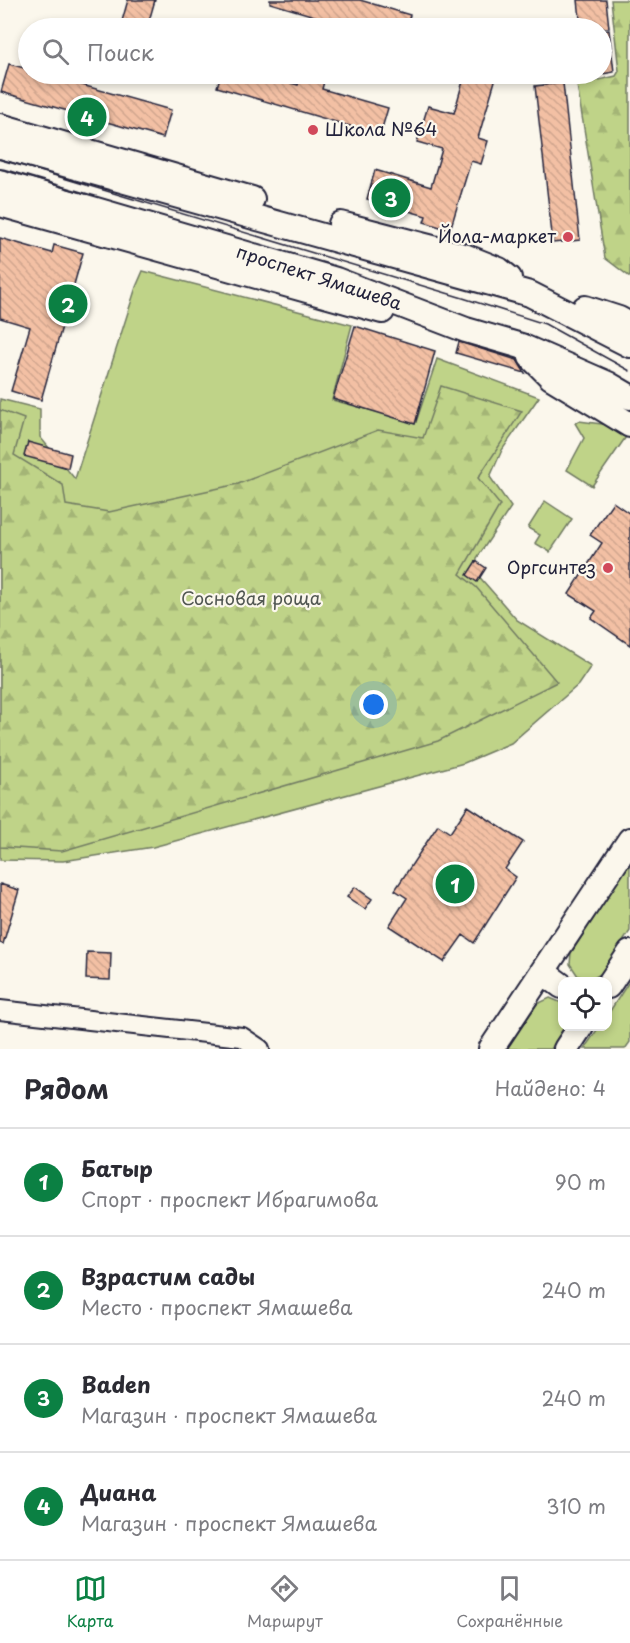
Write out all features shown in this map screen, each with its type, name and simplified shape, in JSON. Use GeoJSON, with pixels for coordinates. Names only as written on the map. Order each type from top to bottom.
{"type":"FeatureCollection","features":[{"type":"Feature","properties":{"kind":"main road"},"geometry":{"type":"LineString","coordinates":[[0,126],[345,225],[464,256],[500,270],[536,297],[591,310],[630,325]]}},
{"type":"Feature","properties":{"kind":"main road","name":"проспект Ямашева"},"geometry":{"type":"LineString","coordinates":[[0,146],[536,297],[630,345]]}},
{"type":"Feature","properties":{"kind":"main road","name":"проспект Ямашева"},"geometry":{"type":"LineString","coordinates":[[0,182],[336,280],[466,330],[521,346],[608,384],[630,397]]}},
{"type":"Feature","properties":{"kind":"main road"},"geometry":{"type":"LineString","coordinates":[[0,204],[368,308],[466,330]]}},
{"type":"Feature","properties":{"kind":"main road"},"geometry":{"type":"LineString","coordinates":[[521,346],[550,377],[630,424]]}},
{"type":"Feature","properties":{"kind":"main road"},"geometry":{"type":"LineString","coordinates":[[491,1049],[630,840]]}},
{"type":"Feature","properties":{"kind":"main road"},"geometry":{"type":"LineString","coordinates":[[612,980],[630,952]]}},
{"type":"Feature","properties":{"kind":"main road"},"geometry":{"type":"LineString","coordinates":[[543,972],[558,983]]}},
{"type":"Feature","properties":{"kind":"main road"},"geometry":{"type":"LineString","coordinates":[[566,1049],[578,1031]]}},
{"type":"Feature","properties":{"kind":"street"},"geometry":{"type":"LineString","coordinates":[[0,1010],[242,1037],[260,1049]]}},
{"type":"Feature","properties":{"kind":"green space"},"geometry":{"type":"Polygon","coordinates":[[[611,0],[630,0],[630,277],[605,258],[577,85],[612,84],[612,77],[616,76],[619,71],[611,0]]]}},
{"type":"Feature","properties":{"kind":"green space","name":"Сосновая роща"},"geometry":{"type":"Polygon","coordinates":[[[143,271],[352,325],[332,400],[416,422],[437,359],[539,397],[502,450],[490,477],[511,507],[477,558],[476,573],[517,620],[591,666],[578,685],[511,743],[464,763],[153,847],[63,861],[0,860],[0,399],[40,409],[40,437],[75,479],[143,271]]]}},
{"type":"Feature","properties":{"kind":"green space","name":"Сосновая роща"},"geometry":{"type":"Polygon","coordinates":[[[441,386],[522,411],[478,478],[500,505],[460,574],[476,587],[557,682],[438,741],[62,851],[0,847],[0,410],[24,419],[14,455],[63,485],[66,505],[109,512],[238,484],[378,430],[423,438],[441,386]]]}},
{"type":"Feature","properties":{"kind":"green space"},"geometry":{"type":"Polygon","coordinates":[[[579,421],[617,426],[630,431],[592,486],[567,470],[584,438],[575,423],[579,421]]]}},
{"type":"Feature","properties":{"kind":"green space"},"geometry":{"type":"Polygon","coordinates":[[[545,501],[572,519],[550,552],[535,543],[540,535],[528,528],[545,501]]]}},
{"type":"Feature","properties":{"kind":"green space"},"geometry":{"type":"Polygon","coordinates":[[[630,861],[630,931],[602,973],[595,977],[578,976],[570,964],[571,953],[630,861]]]}},
{"type":"Feature","properties":{"kind":"green space"},"geometry":{"type":"Polygon","coordinates":[[[630,980],[630,1042],[625,1049],[584,1049],[596,1031],[612,1031],[612,1008],[630,980]]]}},
{"type":"Feature","properties":{"kind":"green space"},"geometry":{"type":"Polygon","coordinates":[[[550,998],[558,1001],[558,1031],[563,1031],[551,1049],[507,1049],[537,1004],[550,998]]]}},
{"type":"Feature","properties":{"kind":"building"},"geometry":{"type":"Polygon","coordinates":[[[128,0],[155,0],[150,18],[123,18],[128,0]]]}},
{"type":"Feature","properties":{"kind":"building"},"geometry":{"type":"Polygon","coordinates":[[[270,0],[360,0],[410,15],[409,18],[318,18],[270,3],[270,0]]]}},
{"type":"Feature","properties":{"kind":"building"},"geometry":{"type":"Polygon","coordinates":[[[578,0],[606,0],[608,18],[580,18],[578,0]]]}},
{"type":"Feature","properties":{"kind":"building"},"geometry":{"type":"Polygon","coordinates":[[[9,64],[18,66],[18,84],[79,84],[171,110],[163,138],[1,92],[9,64]]]}},
{"type":"Feature","properties":{"kind":"building"},"geometry":{"type":"Polygon","coordinates":[[[218,84],[323,84],[322,89],[388,108],[380,135],[217,87],[218,84]]]}},
{"type":"Feature","properties":{"kind":"building"},"geometry":{"type":"Polygon","coordinates":[[[462,84],[494,84],[478,138],[488,141],[481,164],[471,161],[450,230],[424,222],[426,216],[367,199],[375,170],[431,187],[442,149],[417,142],[428,106],[454,113],[462,84]]]}},
{"type":"Feature","properties":{"kind":"building"},"geometry":{"type":"Polygon","coordinates":[[[563,84],[580,240],[553,243],[535,86],[563,84]]]}},
{"type":"Feature","properties":{"kind":"building"},"geometry":{"type":"Polygon","coordinates":[[[0,238],[52,253],[54,245],[83,253],[41,400],[11,391],[30,327],[0,318],[0,238]]]}},
{"type":"Feature","properties":{"kind":"building"},"geometry":{"type":"Polygon","coordinates":[[[355,326],[435,351],[415,424],[333,399],[355,326]]]}},
{"type":"Feature","properties":{"kind":"building"},"geometry":{"type":"Polygon","coordinates":[[[459,342],[517,360],[525,373],[456,353],[459,342]]]}},
{"type":"Feature","properties":{"kind":"building"},"geometry":{"type":"Polygon","coordinates":[[[28,442],[71,454],[68,468],[24,456],[28,442]]]}},
{"type":"Feature","properties":{"kind":"building","name":"Оргсинтез"},"geometry":{"type":"Polygon","coordinates":[[[613,502],[630,514],[630,645],[591,618],[596,611],[569,594],[602,543],[590,535],[613,502]]]}},
{"type":"Feature","properties":{"kind":"building"},"geometry":{"type":"Polygon","coordinates":[[[476,561],[486,568],[477,582],[467,575],[476,561]]]}},
{"type":"Feature","properties":{"kind":"building"},"geometry":{"type":"Polygon","coordinates":[[[468,806],[523,842],[505,869],[516,877],[474,943],[463,935],[444,962],[389,926],[407,898],[395,890],[438,825],[450,833],[468,806]]]}},
{"type":"Feature","properties":{"kind":"building"},"geometry":{"type":"Polygon","coordinates":[[[0,884],[19,890],[3,944],[0,943],[0,884]]]}},
{"type":"Feature","properties":{"kind":"building"},"geometry":{"type":"Polygon","coordinates":[[[355,887],[372,899],[365,909],[347,897],[355,887]]]}},
{"type":"Feature","properties":{"kind":"building"},"geometry":{"type":"Polygon","coordinates":[[[87,952],[111,953],[110,980],[86,979],[87,952]]]}},
{"type":"Feature","properties":{"kind":"tram line"},"geometry":{"type":"LineString","coordinates":[[0,159],[545,324],[630,371]]}},
{"type":"Feature","properties":{"kind":"tram line"},"geometry":{"type":"LineString","coordinates":[[0,169],[86,194]]}},
{"type":"Feature","properties":{"kind":"place","name":"Диана"},"geometry":{"type":"Point","coordinates":[87,117]}},
{"type":"Feature","properties":{"kind":"place","name":"Школа №64"},"geometry":{"type":"Point","coordinates":[313,130]}},
{"type":"Feature","properties":{"kind":"place","name":"Baden"},"geometry":{"type":"Point","coordinates":[391,198]}},
{"type":"Feature","properties":{"kind":"place","name":"Йола-маркет"},"geometry":{"type":"Point","coordinates":[568,237]}},
{"type":"Feature","properties":{"kind":"place","name":"Взрастим сады"},"geometry":{"type":"Point","coordinates":[68,304]}},
{"type":"Feature","properties":{"kind":"place","name":"Оргсинтез"},"geometry":{"type":"Point","coordinates":[608,568]}},
{"type":"Feature","properties":{"kind":"place","name":"Батыр"},"geometry":{"type":"Point","coordinates":[455,884]}}]}
